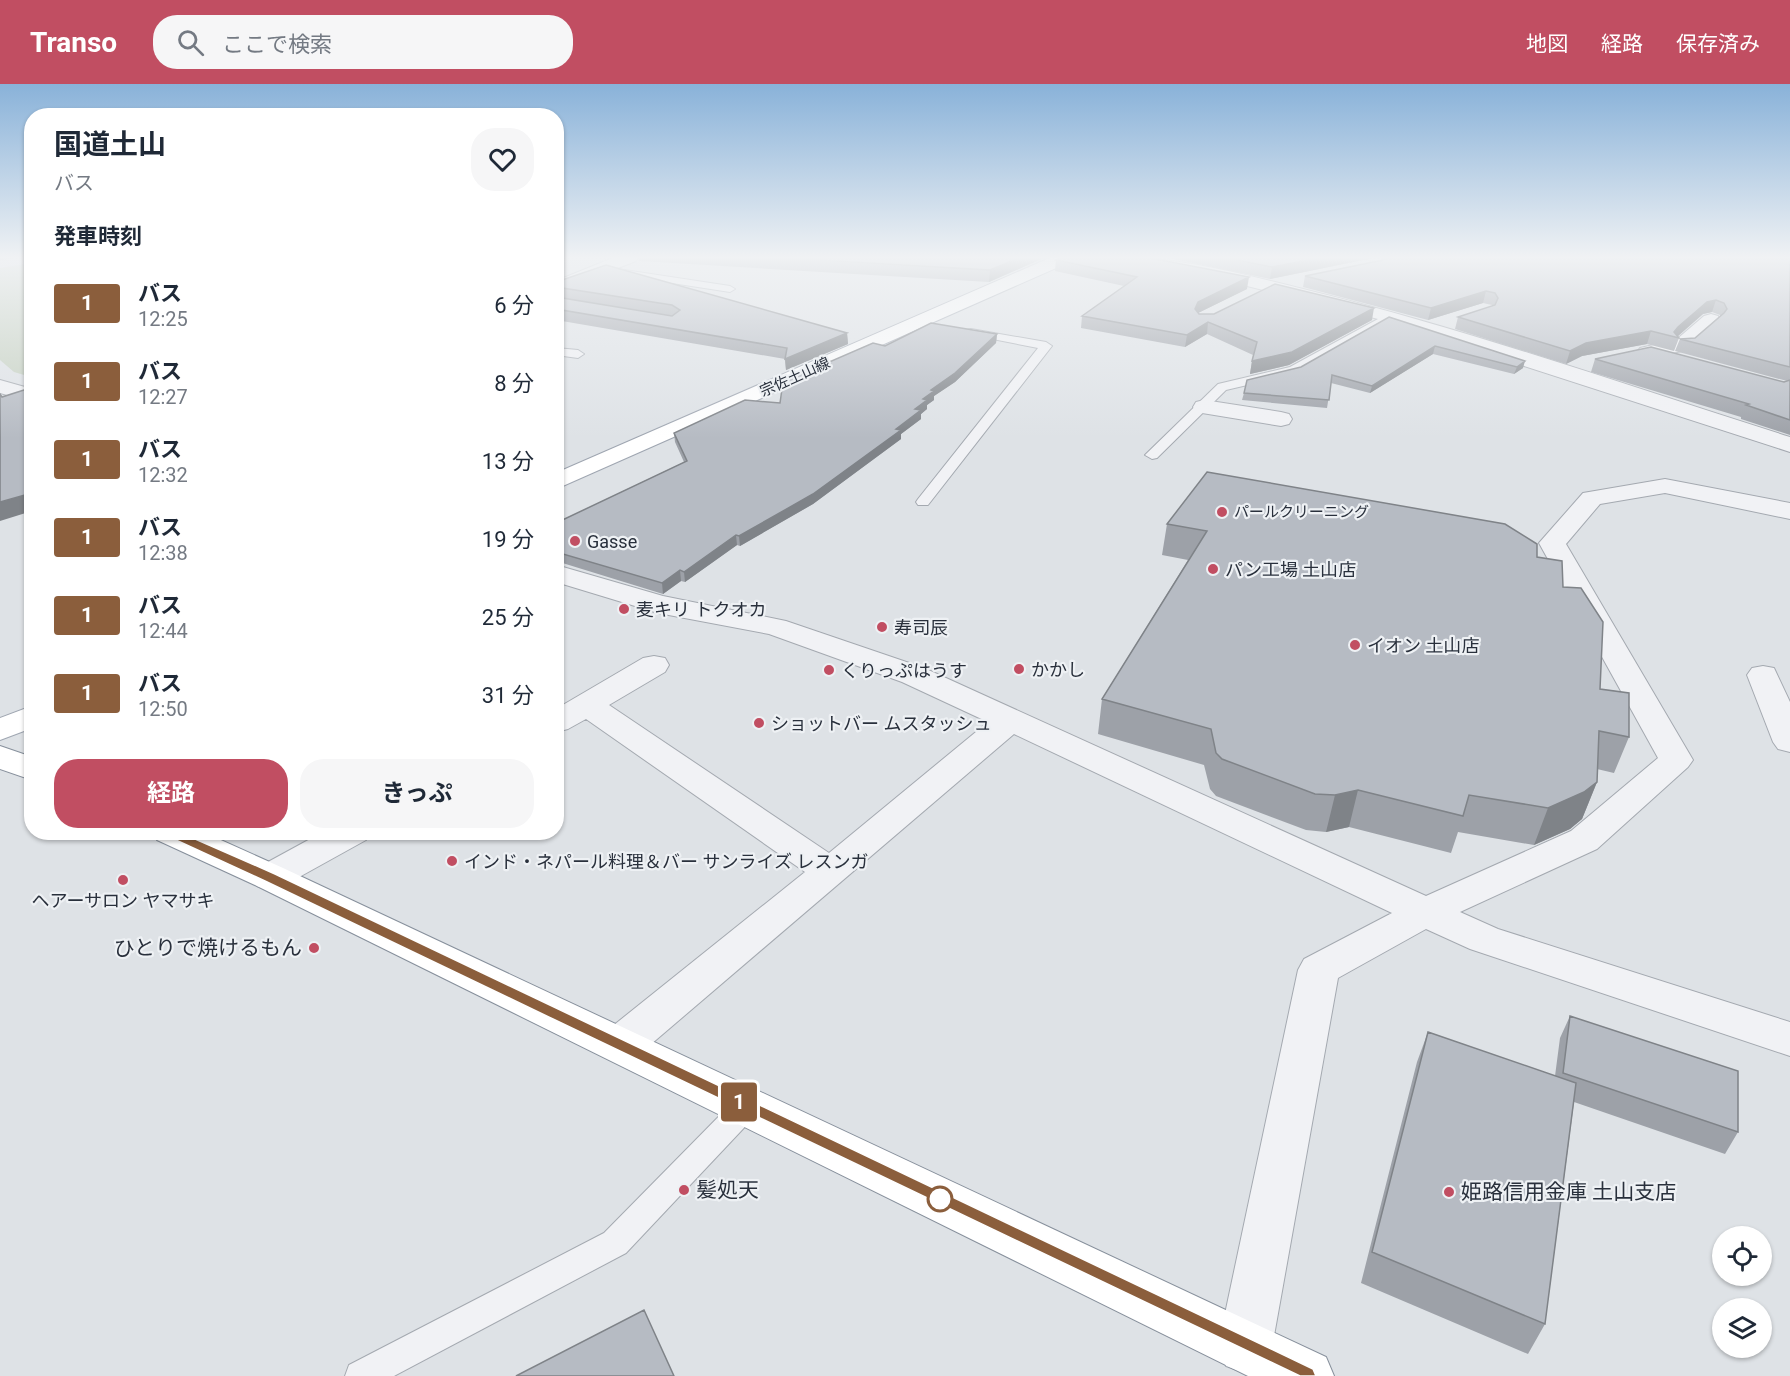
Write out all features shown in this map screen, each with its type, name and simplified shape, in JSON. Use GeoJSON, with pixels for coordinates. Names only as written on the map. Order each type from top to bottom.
{"type":"FeatureCollection","features":[{"type":"Feature","properties":{"kind":"main road","name":"宗佐土山線"},"geometry":{"type":"LineString","coordinates":[[564,478],[928,317]]}},
{"type":"Feature","properties":{"kind":"main road"},"geometry":{"type":"LineString","coordinates":[[0,730],[24,720]]}},
{"type":"Feature","properties":{"kind":"main road"},"geometry":{"type":"LineString","coordinates":[[0,756],[24,766]]}},
{"type":"Feature","properties":{"kind":"main road"},"geometry":{"type":"LineString","coordinates":[[187,840],[620,1045],[1306,1376]]}},
{"type":"Feature","properties":{"kind":"street"},"geometry":{"type":"LineString","coordinates":[[1393,317],[1790,445]]}},
{"type":"Feature","properties":{"kind":"street"},"geometry":{"type":"LineString","coordinates":[[1430,328],[1462,318]]}},
{"type":"Feature","properties":{"kind":"street"},"geometry":{"type":"LineString","coordinates":[[1635,358],[1683,345],[1711,320]]}},
{"type":"Feature","properties":{"kind":"street"},"geometry":{"type":"LineString","coordinates":[[1683,345],[1790,367]]}},
{"type":"Feature","properties":{"kind":"street"},"geometry":{"type":"LineString","coordinates":[[1635,358],[1653,373]]}},
{"type":"Feature","properties":{"kind":"street"},"geometry":{"type":"LineString","coordinates":[[1635,358],[1746,378]]}},
{"type":"Feature","properties":{"kind":"street"},"geometry":{"type":"LineString","coordinates":[[1566,374],[1589,362],[1598,361]]}},
{"type":"Feature","properties":{"kind":"street"},"geometry":{"type":"LineString","coordinates":[[0,387],[24,394]]}},
{"type":"Feature","properties":{"kind":"street"},"geometry":{"type":"LineString","coordinates":[[1204,407],[1281,420]]}},
{"type":"Feature","properties":{"kind":"street"},"geometry":{"type":"LineString","coordinates":[[1245,1347],[1319,970],[1425,912],[1584,840],[1676,760],[1552,543],[1592,498],[1665,486],[1790,511]]}},
{"type":"Feature","properties":{"kind":"street"},"geometry":{"type":"LineString","coordinates":[[564,575],[658,604],[776,627],[913,675],[1484,939],[1790,1039]]}},
{"type":"Feature","properties":{"kind":"street"},"geometry":{"type":"LineString","coordinates":[[564,718],[654,665]]}},
{"type":"Feature","properties":{"kind":"street"},"geometry":{"type":"LineString","coordinates":[[1763,675],[1790,742]]}},
{"type":"Feature","properties":{"kind":"street"},"geometry":{"type":"LineString","coordinates":[[587,705],[831,872]]}},
{"type":"Feature","properties":{"kind":"street"},"geometry":{"type":"LineString","coordinates":[[620,1045],[1010,721]]}},
{"type":"Feature","properties":{"kind":"street"},"geometry":{"type":"LineString","coordinates":[[270,878],[339,840]]}},
{"type":"Feature","properties":{"kind":"lane"},"geometry":{"type":"LineString","coordinates":[[1152,455],[1204,407],[1222,387],[1294,370],[1387,317]]}},
{"type":"Feature","properties":{"kind":"lane"},"geometry":{"type":"LineString","coordinates":[[915,323],[937,327]]}},
{"type":"Feature","properties":{"kind":"lane"},"geometry":{"type":"LineString","coordinates":[[923,502],[1047,346],[958,330]]}},
{"type":"Feature","properties":{"kind":"lane"},"geometry":{"type":"LineString","coordinates":[[564,352],[578,354]]}},
{"type":"Feature","properties":{"kind":"lane"},"geometry":{"type":"LineString","coordinates":[[361,1376],[615,1243],[747,1106]]}},
{"type":"Feature","properties":{"kind":"green space"},"geometry":{"type":"Polygon","coordinates":[[[0,317],[24,317],[24,375],[14,372],[0,360],[0,317]]]}},
{"type":"Feature","properties":{"kind":"building"},"geometry":{"type":"Polygon","coordinates":[[[605,317],[791,317],[847,333],[785,359],[787,348],[605,317]]]}},
{"type":"Feature","properties":{"kind":"building"},"geometry":{"type":"Polygon","coordinates":[[[1089,317],[1357,317],[1292,352],[1252,361],[1257,342],[1208,322],[1187,335],[1089,317]]]}},
{"type":"Feature","properties":{"kind":"building"},"geometry":{"type":"Polygon","coordinates":[[[1388,317],[1525,361],[1517,367],[1435,346],[1372,386],[1332,375],[1329,400],[1244,393],[1247,380],[1301,367],[1388,317]]]}},
{"type":"Feature","properties":{"kind":"building"},"geometry":{"type":"Polygon","coordinates":[[[1459,317],[1689,317],[1674,332],[1679,338],[1651,331],[1586,343],[1570,351],[1459,317]]]}},
{"type":"Feature","properties":{"kind":"building"},"geometry":{"type":"Polygon","coordinates":[[[1719,317],[1790,317],[1790,367],[1680,339],[1695,338],[1719,317]]]}},
{"type":"Feature","properties":{"kind":"building"},"geometry":{"type":"Polygon","coordinates":[[[931,323],[997,334],[955,373],[931,390],[934,391],[923,399],[927,400],[915,409],[921,410],[896,429],[901,430],[813,494],[739,536],[736,535],[684,572],[680,570],[662,583],[564,554],[564,519],[687,461],[674,433],[745,400],[780,403],[783,382],[873,343],[885,346],[931,323]]]}},
{"type":"Feature","properties":{"kind":"building"},"geometry":{"type":"Polygon","coordinates":[[[1651,347],[1784,382],[1790,380],[1790,420],[1746,405],[1749,404],[1595,359],[1651,347]]]}},
{"type":"Feature","properties":{"kind":"building"},"geometry":{"type":"Polygon","coordinates":[[[24,390],[24,495],[0,502],[0,394],[2,397],[24,390]]]}},
{"type":"Feature","properties":{"kind":"building"},"geometry":{"type":"Polygon","coordinates":[[[1207,472],[1505,524],[1537,544],[1537,557],[1562,561],[1563,587],[1581,588],[1603,622],[1600,689],[1629,693],[1629,737],[1599,731],[1597,782],[1584,792],[1548,808],[1469,795],[1463,816],[1358,790],[1335,795],[1315,794],[1222,759],[1216,753],[1211,729],[1102,699],[1207,531],[1167,524],[1207,472]]]}},
{"type":"Feature","properties":{"kind":"building"},"geometry":{"type":"Polygon","coordinates":[[[1570,1016],[1738,1071],[1738,1132],[1563,1073],[1570,1016]]]}},
{"type":"Feature","properties":{"kind":"building"},"geometry":{"type":"Polygon","coordinates":[[[1428,1032],[1576,1083],[1545,1324],[1372,1252],[1428,1032]]]}},
{"type":"Feature","properties":{"kind":"building"},"geometry":{"type":"Polygon","coordinates":[[[644,1310],[674,1376],[516,1376],[644,1310]]]}},
{"type":"Feature","properties":{"kind":"bus line","name":"1"},"geometry":{"type":"LineString","coordinates":[[187,840],[558,1015],[1306,1376]]}},
{"type":"Feature","properties":{"kind":"place","name":"パールクリーニング"},"geometry":{"type":"Point","coordinates":[1222,512]}},
{"type":"Feature","properties":{"kind":"place","name":"Gasse"},"geometry":{"type":"Point","coordinates":[575,541]}},
{"type":"Feature","properties":{"kind":"place","name":"パン工場 土山店"},"geometry":{"type":"Point","coordinates":[1213,569]}},
{"type":"Feature","properties":{"kind":"place","name":"麦キリ トクオカ"},"geometry":{"type":"Point","coordinates":[624,609]}},
{"type":"Feature","properties":{"kind":"place","name":"寿司辰"},"geometry":{"type":"Point","coordinates":[882,627]}},
{"type":"Feature","properties":{"kind":"place","name":"イオン 土山店"},"geometry":{"type":"Point","coordinates":[1355,645]}},
{"type":"Feature","properties":{"kind":"place","name":"かかし"},"geometry":{"type":"Point","coordinates":[1019,669]}},
{"type":"Feature","properties":{"kind":"place","name":"くりっぷはうす"},"geometry":{"type":"Point","coordinates":[829,670]}},
{"type":"Feature","properties":{"kind":"place","name":"ショットバー ムスタッシュ"},"geometry":{"type":"Point","coordinates":[759,723]}},
{"type":"Feature","properties":{"kind":"place","name":"インド・ネパール料理＆バー サンライズ レスンガ"},"geometry":{"type":"Point","coordinates":[452,861]}},
{"type":"Feature","properties":{"kind":"place","name":"ヘアーサロン ヤマサキ"},"geometry":{"type":"Point","coordinates":[123,880]}},
{"type":"Feature","properties":{"kind":"place","name":"ひとりで焼けるもん"},"geometry":{"type":"Point","coordinates":[314,948]}},
{"type":"Feature","properties":{"kind":"place","name":"髪処天"},"geometry":{"type":"Point","coordinates":[684,1190]}},
{"type":"Feature","properties":{"kind":"place","name":"姫路信用金庫 土山支店"},"geometry":{"type":"Point","coordinates":[1449,1192]}}]}
